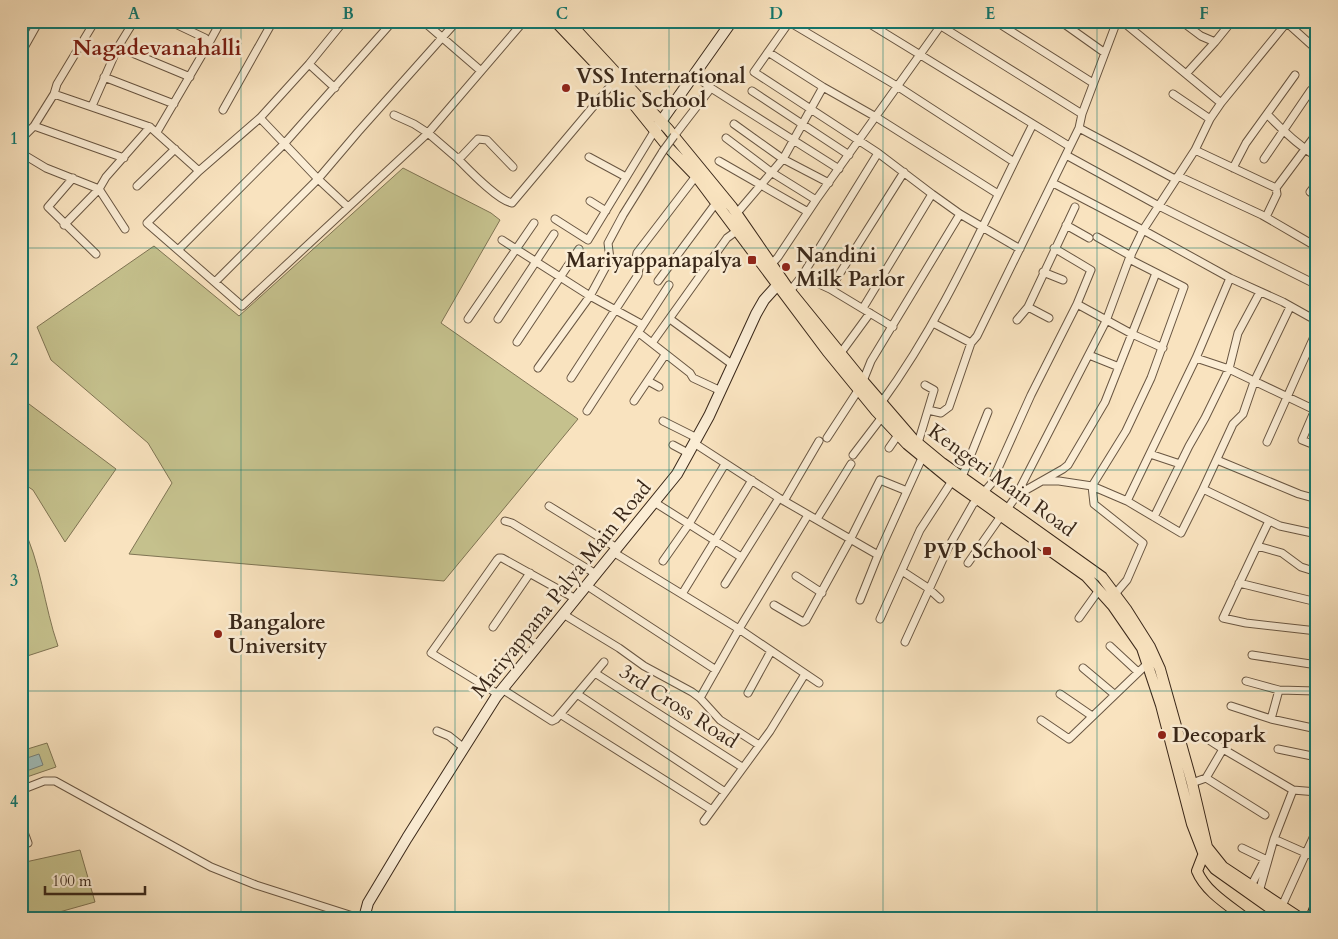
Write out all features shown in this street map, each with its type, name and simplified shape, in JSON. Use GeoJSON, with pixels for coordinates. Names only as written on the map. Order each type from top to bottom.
{"type":"FeatureCollection","features":[{"type":"Feature","properties":{"kind":"main road","name":"Kengeri Main Road"},"geometry":{"type":"LineString","coordinates":[[555,21],[658,126],[674,136],[736,213],[768,268]]}},
{"type":"Feature","properties":{"kind":"main road","name":"Kengeri Main Road"},"geometry":{"type":"LineString","coordinates":[[573,23],[658,126],[668,147],[696,176],[861,385],[882,403],[918,443],[962,477],[981,496]]}},
{"type":"Feature","properties":{"kind":"main road","name":"Kengeri Main Road"},"geometry":{"type":"LineString","coordinates":[[780,283],[790,291],[840,354],[882,417],[922,458],[952,481],[981,496],[1102,577],[1126,609],[1150,647],[1160,669],[1192,783],[1207,852],[1222,867],[1300,918]]}},
{"type":"Feature","properties":{"kind":"main road","name":"Kengeri Main Road"},"geometry":{"type":"LineString","coordinates":[[1004,512],[1086,576],[1113,606],[1142,648],[1161,705],[1192,824],[1215,870],[1284,918]]}},
{"type":"Feature","properties":{"kind":"main road"},"geometry":{"type":"LineString","coordinates":[[1207,852],[1197,871],[1202,881],[1218,897],[1245,918]]}},
{"type":"Feature","properties":{"kind":"street"},"geometry":{"type":"LineString","coordinates":[[21,53],[39,21]]}},
{"type":"Feature","properties":{"kind":"street"},"geometry":{"type":"LineString","coordinates":[[21,139],[34,126],[95,21]]}},
{"type":"Feature","properties":{"kind":"street"},"geometry":{"type":"LineString","coordinates":[[92,106],[118,47],[134,21]]}},
{"type":"Feature","properties":{"kind":"street"},"geometry":{"type":"LineString","coordinates":[[168,21],[205,38],[209,43]]}},
{"type":"Feature","properties":{"kind":"street"},"geometry":{"type":"LineString","coordinates":[[157,132],[221,21]]}},
{"type":"Feature","properties":{"kind":"street"},"geometry":{"type":"LineString","coordinates":[[223,110],[273,21]]}},
{"type":"Feature","properties":{"kind":"street"},"geometry":{"type":"LineString","coordinates":[[344,21],[309,64],[260,118],[199,171],[147,223],[242,306],[428,133],[524,21]]}},
{"type":"Feature","properties":{"kind":"street"},"geometry":{"type":"LineString","coordinates":[[178,250],[284,144],[393,21]]}},
{"type":"Feature","properties":{"kind":"street"},"geometry":{"type":"LineString","coordinates":[[423,21],[481,72]]}},
{"type":"Feature","properties":{"kind":"street"},"geometry":{"type":"LineString","coordinates":[[215,282],[318,179],[456,21]]}},
{"type":"Feature","properties":{"kind":"street"},"geometry":{"type":"LineString","coordinates":[[865,21],[1070,146]]}},
{"type":"Feature","properties":{"kind":"street"},"geometry":{"type":"LineString","coordinates":[[878,29],[884,21]]}},
{"type":"Feature","properties":{"kind":"street"},"geometry":{"type":"LineString","coordinates":[[995,21],[1094,83]]}},
{"type":"Feature","properties":{"kind":"street"},"geometry":{"type":"LineString","coordinates":[[1060,21],[1105,52]]}},
{"type":"Feature","properties":{"kind":"street"},"geometry":{"type":"LineString","coordinates":[[928,410],[942,413],[949,407],[971,344],[980,331],[1079,128],[1082,114],[1117,21]]}},
{"type":"Feature","properties":{"kind":"street"},"geometry":{"type":"LineString","coordinates":[[1122,21],[1221,103]]}},
{"type":"Feature","properties":{"kind":"street"},"geometry":{"type":"LineString","coordinates":[[1181,21],[1201,36],[1214,42]]}},
{"type":"Feature","properties":{"kind":"street"},"geometry":{"type":"LineString","coordinates":[[1186,74],[1232,21]]}},
{"type":"Feature","properties":{"kind":"street"},"geometry":{"type":"LineString","coordinates":[[1014,162],[897,86],[790,22],[754,72],[809,110],[878,153],[960,214],[1020,249]]}},
{"type":"Feature","properties":{"kind":"street"},"geometry":{"type":"LineString","coordinates":[[968,563],[1015,498],[1106,321],[1143,230],[1195,150],[1221,103],[1287,22],[1317,50]]}},
{"type":"Feature","properties":{"kind":"street"},"geometry":{"type":"LineString","coordinates":[[555,219],[588,240],[658,126],[694,75],[726,23]]}},
{"type":"Feature","properties":{"kind":"street"},"geometry":{"type":"LineString","coordinates":[[768,268],[943,24],[1082,114]]}},
{"type":"Feature","properties":{"kind":"street"},"geometry":{"type":"LineString","coordinates":[[118,47],[190,77]]}},
{"type":"Feature","properties":{"kind":"street"},"geometry":{"type":"LineString","coordinates":[[768,52],[998,194]]}},
{"type":"Feature","properties":{"kind":"street"},"geometry":{"type":"LineString","coordinates":[[309,64],[335,88]]}},
{"type":"Feature","properties":{"kind":"street"},"geometry":{"type":"LineString","coordinates":[[694,75],[711,88],[839,169]]}},
{"type":"Feature","properties":{"kind":"street"},"geometry":{"type":"LineString","coordinates":[[1233,168],[1246,143],[1295,75]]}},
{"type":"Feature","properties":{"kind":"street"},"geometry":{"type":"LineString","coordinates":[[104,76],[174,104]]}},
{"type":"Feature","properties":{"kind":"street"},"geometry":{"type":"LineString","coordinates":[[394,115],[428,133],[489,188],[512,203],[614,83]]}},
{"type":"Feature","properties":{"kind":"street"},"geometry":{"type":"LineString","coordinates":[[736,213],[783,159],[823,87]]}},
{"type":"Feature","properties":{"kind":"street"},"geometry":{"type":"LineString","coordinates":[[538,368],[590,296],[610,259],[608,243],[615,229],[663,151],[711,88]]}},
{"type":"Feature","properties":{"kind":"street"},"geometry":{"type":"LineString","coordinates":[[1264,159],[1311,90]]}},
{"type":"Feature","properties":{"kind":"street"},"geometry":{"type":"LineString","coordinates":[[752,92],[849,155]]}},
{"type":"Feature","properties":{"kind":"street"},"geometry":{"type":"LineString","coordinates":[[54,94],[150,127],[199,171]]}},
{"type":"Feature","properties":{"kind":"street"},"geometry":{"type":"LineString","coordinates":[[1173,94],[1210,120]]}},
{"type":"Feature","properties":{"kind":"street"},"geometry":{"type":"LineString","coordinates":[[1267,114],[1283,132],[1317,157]]}},
{"type":"Feature","properties":{"kind":"street"},"geometry":{"type":"LineString","coordinates":[[260,118],[318,179],[348,207]]}},
{"type":"Feature","properties":{"kind":"street"},"geometry":{"type":"LineString","coordinates":[[734,124],[783,159],[829,183]]}},
{"type":"Feature","properties":{"kind":"street"},"geometry":{"type":"LineString","coordinates":[[882,403],[899,379],[933,322],[983,227],[1032,124]]}},
{"type":"Feature","properties":{"kind":"street"},"geometry":{"type":"LineString","coordinates":[[34,126],[124,158]]}},
{"type":"Feature","properties":{"kind":"street"},"geometry":{"type":"LineString","coordinates":[[64,224],[99,189],[106,177],[150,127]]}},
{"type":"Feature","properties":{"kind":"street"},"geometry":{"type":"LineString","coordinates":[[1079,128],[1175,179]]}},
{"type":"Feature","properties":{"kind":"street"},"geometry":{"type":"LineString","coordinates":[[1266,217],[1277,194],[1276,188],[1317,133]]}},
{"type":"Feature","properties":{"kind":"street"},"geometry":{"type":"LineString","coordinates":[[457,158],[462,156],[478,139],[483,138],[514,167]]}},
{"type":"Feature","properties":{"kind":"street"},"geometry":{"type":"LineString","coordinates":[[726,138],[771,172],[816,200]]}},
{"type":"Feature","properties":{"kind":"street"},"geometry":{"type":"LineString","coordinates":[[137,186],[174,149]]}},
{"type":"Feature","properties":{"kind":"street"},"geometry":{"type":"LineString","coordinates":[[1195,150],[1276,188]]}},
{"type":"Feature","properties":{"kind":"street"},"geometry":{"type":"LineString","coordinates":[[21,153],[46,168],[99,189],[125,229]]}},
{"type":"Feature","properties":{"kind":"street"},"geometry":{"type":"LineString","coordinates":[[790,291],[802,276],[878,153]]}},
{"type":"Feature","properties":{"kind":"street"},"geometry":{"type":"LineString","coordinates":[[1066,155],[1159,206],[1317,285]]}},
{"type":"Feature","properties":{"kind":"street"},"geometry":{"type":"LineString","coordinates":[[589,157],[626,178]]}},
{"type":"Feature","properties":{"kind":"street"},"geometry":{"type":"LineString","coordinates":[[719,161],[808,212]]}},
{"type":"Feature","properties":{"kind":"street"},"geometry":{"type":"LineString","coordinates":[[830,289],[904,172]]}},
{"type":"Feature","properties":{"kind":"street"},"geometry":{"type":"LineString","coordinates":[[571,378],[638,275],[639,268],[635,263],[638,254],[696,176]]}},
{"type":"Feature","properties":{"kind":"street"},"geometry":{"type":"LineString","coordinates":[[1175,179],[1178,176],[1266,217],[1317,247]]}},
{"type":"Feature","properties":{"kind":"street"},"geometry":{"type":"LineString","coordinates":[[73,178],[48,207],[96,254]]}},
{"type":"Feature","properties":{"kind":"street"},"geometry":{"type":"LineString","coordinates":[[1053,183],[1230,278],[1283,302],[1317,321]]}},
{"type":"Feature","properties":{"kind":"street"},"geometry":{"type":"LineString","coordinates":[[1317,183],[1310,192],[1317,196]]}},
{"type":"Feature","properties":{"kind":"street"},"geometry":{"type":"LineString","coordinates":[[863,308],[932,194]]}},
{"type":"Feature","properties":{"kind":"street"},"geometry":{"type":"LineString","coordinates":[[590,201],[606,211]]}},
{"type":"Feature","properties":{"kind":"street"},"geometry":{"type":"LineString","coordinates":[[658,281],[716,203]]}},
{"type":"Feature","properties":{"kind":"street"},"geometry":{"type":"LineString","coordinates":[[1018,320],[1028,307],[1074,207]]}},
{"type":"Feature","properties":{"kind":"street"},"geometry":{"type":"LineString","coordinates":[[827,438],[861,385],[871,362],[960,214]]}},
{"type":"Feature","properties":{"kind":"street"},"geometry":{"type":"LineString","coordinates":[[468,319],[534,223]]}},
{"type":"Feature","properties":{"kind":"street"},"geometry":{"type":"LineString","coordinates":[[1066,224],[1089,238]]}},
{"type":"Feature","properties":{"kind":"street"},"geometry":{"type":"LineString","coordinates":[[652,343],[727,238],[738,230]]}},
{"type":"Feature","properties":{"kind":"street"},"geometry":{"type":"LineString","coordinates":[[498,319],[554,234]]}},
{"type":"Feature","properties":{"kind":"street"},"geometry":{"type":"LineString","coordinates":[[1097,236],[1130,258],[1184,287],[1151,378],[1126,431],[1092,486],[1094,504],[1143,543],[1127,580],[1115,594]]}},
{"type":"Feature","properties":{"kind":"street"},"geometry":{"type":"LineString","coordinates":[[502,240],[590,296],[644,325]]}},
{"type":"Feature","properties":{"kind":"street"},"geometry":{"type":"LineString","coordinates":[[904,642],[928,588],[960,526],[973,504],[990,484],[1031,395],[1077,304],[1091,270],[1054,248]]}},
{"type":"Feature","properties":{"kind":"street"},"geometry":{"type":"LineString","coordinates":[[517,342],[579,249]]}},
{"type":"Feature","properties":{"kind":"street"},"geometry":{"type":"LineString","coordinates":[[1043,272],[1064,280]]}},
{"type":"Feature","properties":{"kind":"street"},"geometry":{"type":"LineString","coordinates":[[1015,498],[1063,470],[1068,465],[1104,402],[1156,273]]}},
{"type":"Feature","properties":{"kind":"street"},"geometry":{"type":"LineString","coordinates":[[802,276],[830,289],[893,326]]}},
{"type":"Feature","properties":{"kind":"street"},"geometry":{"type":"LineString","coordinates":[[1127,501],[1196,358],[1230,278]]}},
{"type":"Feature","properties":{"kind":"street","name":"Mariyappana Palya Main Road"},"geometry":{"type":"LineString","coordinates":[[364,918],[368,903],[500,691],[677,474],[696,440],[756,314],[764,300],[780,283]]}},
{"type":"Feature","properties":{"kind":"street"},"geometry":{"type":"LineString","coordinates":[[586,411],[639,333],[668,285]]}},
{"type":"Feature","properties":{"kind":"street"},"geometry":{"type":"LineString","coordinates":[[1154,517],[1229,369],[1238,333],[1260,292]]}},
{"type":"Feature","properties":{"kind":"street"},"geometry":{"type":"LineString","coordinates":[[1077,304],[1106,321],[1163,348]]}},
{"type":"Feature","properties":{"kind":"street"},"geometry":{"type":"LineString","coordinates":[[1028,307],[1049,318]]}},
{"type":"Feature","properties":{"kind":"street"},"geometry":{"type":"LineString","coordinates":[[1042,481],[1059,481],[1092,486],[1127,501],[1181,533],[1233,424],[1243,414],[1254,382],[1290,307]]}},
{"type":"Feature","properties":{"kind":"street"},"geometry":{"type":"LineString","coordinates":[[840,354],[870,313]]}},
{"type":"Feature","properties":{"kind":"street"},"geometry":{"type":"LineString","coordinates":[[670,319],[733,365]]}},
{"type":"Feature","properties":{"kind":"street"},"geometry":{"type":"LineString","coordinates":[[933,322],[971,344]]}},
{"type":"Feature","properties":{"kind":"street"},"geometry":{"type":"LineString","coordinates":[[1267,442],[1317,330]]}},
{"type":"Feature","properties":{"kind":"street"},"geometry":{"type":"LineString","coordinates":[[639,333],[690,373],[693,378],[720,391]]}},
{"type":"Feature","properties":{"kind":"street"},"geometry":{"type":"LineString","coordinates":[[634,400],[665,354]]}},
{"type":"Feature","properties":{"kind":"street"},"geometry":{"type":"LineString","coordinates":[[1089,355],[1119,367]]}},
{"type":"Feature","properties":{"kind":"street"},"geometry":{"type":"LineString","coordinates":[[1196,358],[1229,369],[1254,382],[1316,408],[1302,440],[1317,446]]}},
{"type":"Feature","properties":{"kind":"street"},"geometry":{"type":"LineString","coordinates":[[648,380],[659,388]]}},
{"type":"Feature","properties":{"kind":"street"},"geometry":{"type":"LineString","coordinates":[[918,443],[934,390],[925,385]]}},
{"type":"Feature","properties":{"kind":"street"},"geometry":{"type":"LineString","coordinates":[[962,477],[988,412]]}},
{"type":"Feature","properties":{"kind":"street"},"geometry":{"type":"LineString","coordinates":[[853,455],[882,417]]}},
{"type":"Feature","properties":{"kind":"street"},"geometry":{"type":"LineString","coordinates":[[663,421],[696,440],[725,464],[781,499],[878,555]]}},
{"type":"Feature","properties":{"kind":"street"},"geometry":{"type":"LineString","coordinates":[[889,448],[898,435]]}},
{"type":"Feature","properties":{"kind":"street"},"geometry":{"type":"LineString","coordinates":[[725,584],[819,441]]}},
{"type":"Feature","properties":{"kind":"street"},"geometry":{"type":"LineString","coordinates":[[672,445],[688,454]]}},
{"type":"Feature","properties":{"kind":"street"},"geometry":{"type":"LineString","coordinates":[[1150,454],[1180,464]]}},
{"type":"Feature","properties":{"kind":"street"},"geometry":{"type":"LineString","coordinates":[[860,600],[878,555],[922,458]]}},
{"type":"Feature","properties":{"kind":"street"},"geometry":{"type":"LineString","coordinates":[[1217,460],[1299,494],[1317,499]]}},
{"type":"Feature","properties":{"kind":"street"},"geometry":{"type":"LineString","coordinates":[[663,561],[689,524],[725,464]]}},
{"type":"Feature","properties":{"kind":"street"},"geometry":{"type":"LineString","coordinates":[[816,519],[851,464]]}},
{"type":"Feature","properties":{"kind":"street"},"geometry":{"type":"LineString","coordinates":[[682,594],[752,480]]}},
{"type":"Feature","properties":{"kind":"street"},"geometry":{"type":"LineString","coordinates":[[774,605],[803,622],[806,620],[822,593],[880,480],[907,491]]}},
{"type":"Feature","properties":{"kind":"street"},"geometry":{"type":"LineString","coordinates":[[880,619],[920,530],[952,481]]}},
{"type":"Feature","properties":{"kind":"street"},"geometry":{"type":"LineString","coordinates":[[1203,490],[1280,526],[1317,534]]}},
{"type":"Feature","properties":{"kind":"street"},"geometry":{"type":"LineString","coordinates":[[654,502],[741,557]]}},
{"type":"Feature","properties":{"kind":"street"},"geometry":{"type":"LineString","coordinates":[[549,506],[819,683]]}},
{"type":"Feature","properties":{"kind":"street"},"geometry":{"type":"LineString","coordinates":[[700,698],[808,515]]}},
{"type":"Feature","properties":{"kind":"street"},"geometry":{"type":"LineString","coordinates":[[505,521],[512,523],[596,574]]}},
{"type":"Feature","properties":{"kind":"street"},"geometry":{"type":"LineString","coordinates":[[1269,521],[1223,618],[1317,631]]}},
{"type":"Feature","properties":{"kind":"street"},"geometry":{"type":"LineString","coordinates":[[1257,546],[1282,553],[1301,567],[1317,572]]}},
{"type":"Feature","properties":{"kind":"street"},"geometry":{"type":"LineString","coordinates":[[576,599],[499,558],[431,653],[500,691],[547,720],[552,721],[560,714],[712,810]]}},
{"type":"Feature","properties":{"kind":"street"},"geometry":{"type":"LineString","coordinates":[[902,571],[928,588],[940,599]]}},
{"type":"Feature","properties":{"kind":"street"},"geometry":{"type":"LineString","coordinates":[[493,627],[530,573]]}},
{"type":"Feature","properties":{"kind":"street"},"geometry":{"type":"LineString","coordinates":[[796,576],[822,593]]}},
{"type":"Feature","properties":{"kind":"street"},"geometry":{"type":"LineString","coordinates":[[1239,583],[1317,602]]}},
{"type":"Feature","properties":{"kind":"street"},"geometry":{"type":"LineString","coordinates":[[586,586],[716,670]]}},
{"type":"Feature","properties":{"kind":"street"},"geometry":{"type":"LineString","coordinates":[[1079,618],[1099,590]]}},
{"type":"Feature","properties":{"kind":"street"},"geometry":{"type":"LineString","coordinates":[[563,614],[619,648],[644,666],[700,698],[720,720],[759,745]]}},
{"type":"Feature","properties":{"kind":"street"},"geometry":{"type":"LineString","coordinates":[[1110,646],[1138,672]]}},
{"type":"Feature","properties":{"kind":"street"},"geometry":{"type":"LineString","coordinates":[[748,693],[771,651]]}},
{"type":"Feature","properties":{"kind":"street"},"geometry":{"type":"LineString","coordinates":[[1252,655],[1317,665]]}},
{"type":"Feature","properties":{"kind":"street"},"geometry":{"type":"LineString","coordinates":[[595,672],[604,662]]}},
{"type":"Feature","properties":{"kind":"street"},"geometry":{"type":"LineString","coordinates":[[1040,720],[1069,738],[1147,664]]}},
{"type":"Feature","properties":{"kind":"street"},"geometry":{"type":"LineString","coordinates":[[1082,668],[1114,694]]}},
{"type":"Feature","properties":{"kind":"street","name":"3rd Cross Road"},"geometry":{"type":"LineString","coordinates":[[560,714],[595,672],[742,767]]}},
{"type":"Feature","properties":{"kind":"street"},"geometry":{"type":"LineString","coordinates":[[704,821],[742,767],[770,732],[805,674]]}},
{"type":"Feature","properties":{"kind":"street"},"geometry":{"type":"LineString","coordinates":[[1246,681],[1279,690],[1316,691],[1317,679]]}},
{"type":"Feature","properties":{"kind":"street"},"geometry":{"type":"LineString","coordinates":[[1271,719],[1279,690]]}},
{"type":"Feature","properties":{"kind":"street"},"geometry":{"type":"LineString","coordinates":[[577,694],[725,792]]}},
{"type":"Feature","properties":{"kind":"street"},"geometry":{"type":"LineString","coordinates":[[1060,694],[1092,716]]}},
{"type":"Feature","properties":{"kind":"street"},"geometry":{"type":"LineString","coordinates":[[1231,706],[1271,719],[1317,730]]}},
{"type":"Feature","properties":{"kind":"street"},"geometry":{"type":"LineString","coordinates":[[438,730],[464,748]]}},
{"type":"Feature","properties":{"kind":"street"},"geometry":{"type":"LineString","coordinates":[[1209,740],[1293,790],[1317,792]]}},
{"type":"Feature","properties":{"kind":"street"},"geometry":{"type":"LineString","coordinates":[[1192,783],[1206,778],[1223,749]]}},
{"type":"Feature","properties":{"kind":"street"},"geometry":{"type":"LineString","coordinates":[[1278,749],[1317,757]]}},
{"type":"Feature","properties":{"kind":"street"},"geometry":{"type":"LineString","coordinates":[[1206,778],[1264,815]]}},
{"type":"Feature","properties":{"kind":"street"},"geometry":{"type":"LineString","coordinates":[[21,790],[44,781],[55,781],[211,867],[256,885],[359,918]]}},
{"type":"Feature","properties":{"kind":"street"},"geometry":{"type":"LineString","coordinates":[[1255,889],[1293,790]]}},
{"type":"Feature","properties":{"kind":"street"},"geometry":{"type":"LineString","coordinates":[[21,824],[28,843]]}},
{"type":"Feature","properties":{"kind":"street"},"geometry":{"type":"LineString","coordinates":[[1282,906],[1317,829]]}},
{"type":"Feature","properties":{"kind":"street"},"geometry":{"type":"LineString","coordinates":[[1274,839],[1317,858]]}},
{"type":"Feature","properties":{"kind":"street"},"geometry":{"type":"LineString","coordinates":[[1242,848],[1265,859],[1255,889]]}},
{"type":"Feature","properties":{"kind":"street"},"geometry":{"type":"LineString","coordinates":[[1311,918],[1317,903]]}},
{"type":"Feature","properties":{"kind":"shaded area"},"geometry":{"type":"Polygon","coordinates":[[[403,168],[491,213],[500,220],[441,323],[578,419],[444,581],[129,554],[172,483],[148,443],[51,360],[37,327],[154,246],[239,316],[403,168]]]}},
{"type":"Feature","properties":{"kind":"shaded area"},"geometry":{"type":"Polygon","coordinates":[[[21,398],[116,469],[65,542],[33,490],[21,482],[21,398]]]}},
{"type":"Feature","properties":{"kind":"shaded area"},"geometry":{"type":"Polygon","coordinates":[[[21,523],[38,569],[58,646],[21,658],[21,523]]]}},
{"type":"Feature","properties":{"kind":"shaded area"},"geometry":{"type":"Polygon","coordinates":[[[47,743],[56,767],[21,779],[21,751],[47,743]]]}},
{"type":"Feature","properties":{"kind":"shaded area"},"geometry":{"type":"Polygon","coordinates":[[[80,850],[95,902],[38,918],[21,918],[21,863],[80,850]]]}},
{"type":"Feature","properties":{"kind":"water"},"geometry":{"type":"Polygon","coordinates":[[[39,754],[43,765],[21,773],[21,760],[39,754]]]}},
{"type":"Feature","properties":{"kind":"place","name":"VSS International Public School"},"geometry":{"type":"Point","coordinates":[566,88]}},
{"type":"Feature","properties":{"kind":"place","name":"Mariyappanapalya"},"geometry":{"type":"Point","coordinates":[752,260]}},
{"type":"Feature","properties":{"kind":"place","name":"Nandini Milk Parlor"},"geometry":{"type":"Point","coordinates":[786,267]}},
{"type":"Feature","properties":{"kind":"place","name":"PVP School"},"geometry":{"type":"Point","coordinates":[1047,551]}},
{"type":"Feature","properties":{"kind":"place","name":"Bangalore University"},"geometry":{"type":"Point","coordinates":[218,634]}},
{"type":"Feature","properties":{"kind":"place","name":"Decopark"},"geometry":{"type":"Point","coordinates":[1162,735]}},
{"type":"Feature","properties":{"kind":"district","name":"Nagadevanahalli"},"geometry":{"type":"Point","coordinates":[157,47]}}]}
